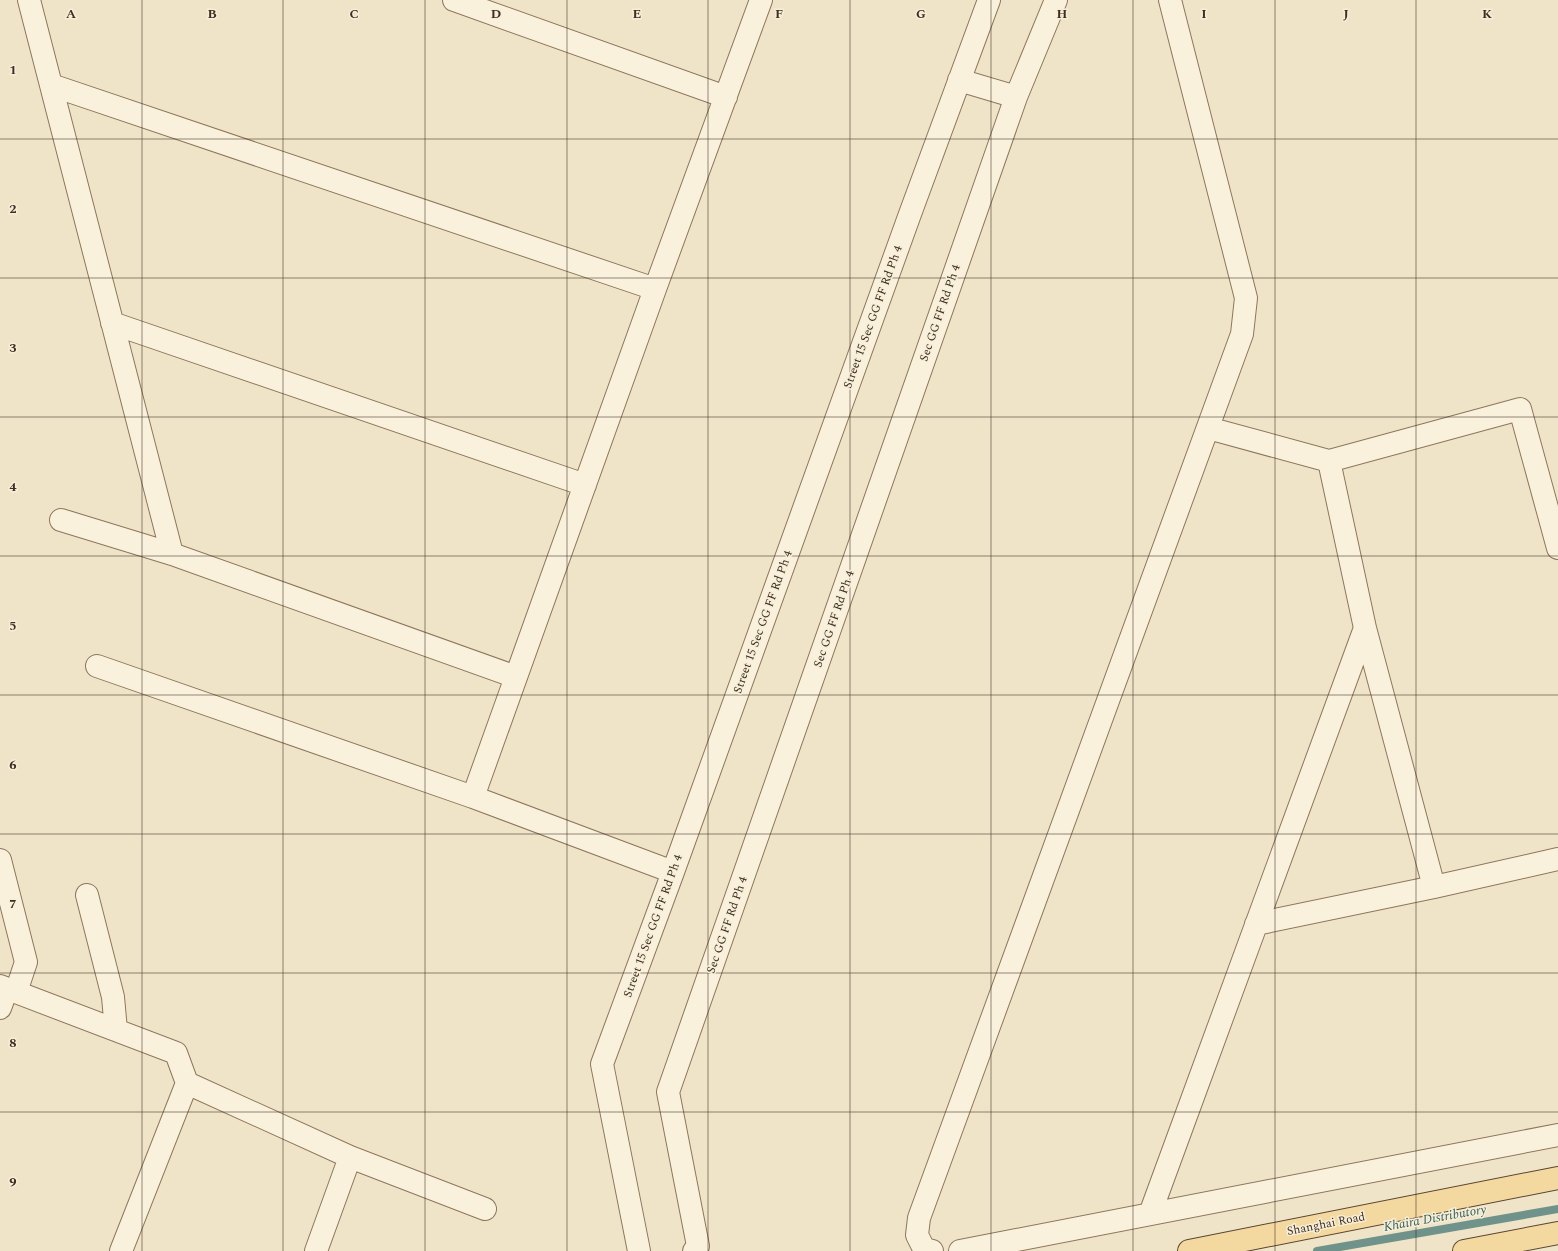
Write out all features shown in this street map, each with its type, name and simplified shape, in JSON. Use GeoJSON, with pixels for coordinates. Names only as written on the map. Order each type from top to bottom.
{"type":"FeatureCollection","features":[{"type":"Feature","properties":{"kind":"main road","name":"Shanghai Road"},"geometry":{"type":"LineString","coordinates":[[1189,1251],[1558,1178]]}},
{"type":"Feature","properties":{"kind":"main road"},"geometry":{"type":"LineString","coordinates":[[1464,1251],[1558,1233]]}},
{"type":"Feature","properties":{"kind":"street"},"geometry":{"type":"LineString","coordinates":[[30,0],[172,554]]}},
{"type":"Feature","properties":{"kind":"street"},"geometry":{"type":"LineString","coordinates":[[454,0],[726,97]]}},
{"type":"Feature","properties":{"kind":"street"},"geometry":{"type":"LineString","coordinates":[[473,797],[761,0]]}},
{"type":"Feature","properties":{"kind":"street","name":"Street 15 Sec GG FF Rd Ph 4"},"geometry":{"type":"LineString","coordinates":[[639,1251],[602,1064],[989,0]]}},
{"type":"Feature","properties":{"kind":"street","name":"Sec GG FF Rd Ph 4"},"geometry":{"type":"LineString","coordinates":[[696,1249],[668,1092],[1016,97],[1056,0]]}},
{"type":"Feature","properties":{"kind":"street"},"geometry":{"type":"LineString","coordinates":[[932,1251],[924,1249],[917,1235],[919,1218],[1242,334],[1246,298],[1170,0]]}},
{"type":"Feature","properties":{"kind":"street"},"geometry":{"type":"LineString","coordinates":[[959,80],[1016,97]]}},
{"type":"Feature","properties":{"kind":"street"},"geometry":{"type":"LineString","coordinates":[[51,85],[656,289]]}},
{"type":"Feature","properties":{"kind":"street"},"geometry":{"type":"LineString","coordinates":[[112,323],[585,485]]}},
{"type":"Feature","properties":{"kind":"street"},"geometry":{"type":"LineString","coordinates":[[1208,428],[1329,461],[1520,409],[1558,548]]}},
{"type":"Feature","properties":{"kind":"street"},"geometry":{"type":"LineString","coordinates":[[1329,461],[1365,628],[1434,887]]}},
{"type":"Feature","properties":{"kind":"street"},"geometry":{"type":"LineString","coordinates":[[61,520],[172,554],[516,677]]}},
{"type":"Feature","properties":{"kind":"street"},"geometry":{"type":"LineString","coordinates":[[1150,1214],[1365,628]]}},
{"type":"Feature","properties":{"kind":"street"},"geometry":{"type":"LineString","coordinates":[[98,666],[473,797],[673,872]]}},
{"type":"Feature","properties":{"kind":"street"},"geometry":{"type":"LineString","coordinates":[[1256,924],[1434,887],[1558,859]]}},
{"type":"Feature","properties":{"kind":"street"},"geometry":{"type":"LineString","coordinates":[[0,860],[26,962],[6,994],[116,1030],[176,1053],[187,1083],[121,1251]]}},
{"type":"Feature","properties":{"kind":"street"},"geometry":{"type":"LineString","coordinates":[[87,895],[113,997],[116,1030]]}},
{"type":"Feature","properties":{"kind":"street"},"geometry":{"type":"LineString","coordinates":[[187,1083],[350,1158],[485,1209]]}},
{"type":"Feature","properties":{"kind":"street"},"geometry":{"type":"LineString","coordinates":[[960,1251],[1558,1135]]}},
{"type":"Feature","properties":{"kind":"street"},"geometry":{"type":"LineString","coordinates":[[316,1251],[350,1158]]}},
{"type":"Feature","properties":{"kind":"waterway","name":"Khaira Distributory"},"geometry":{"type":"LineString","coordinates":[[1317,1251],[1558,1209]]}}]}
